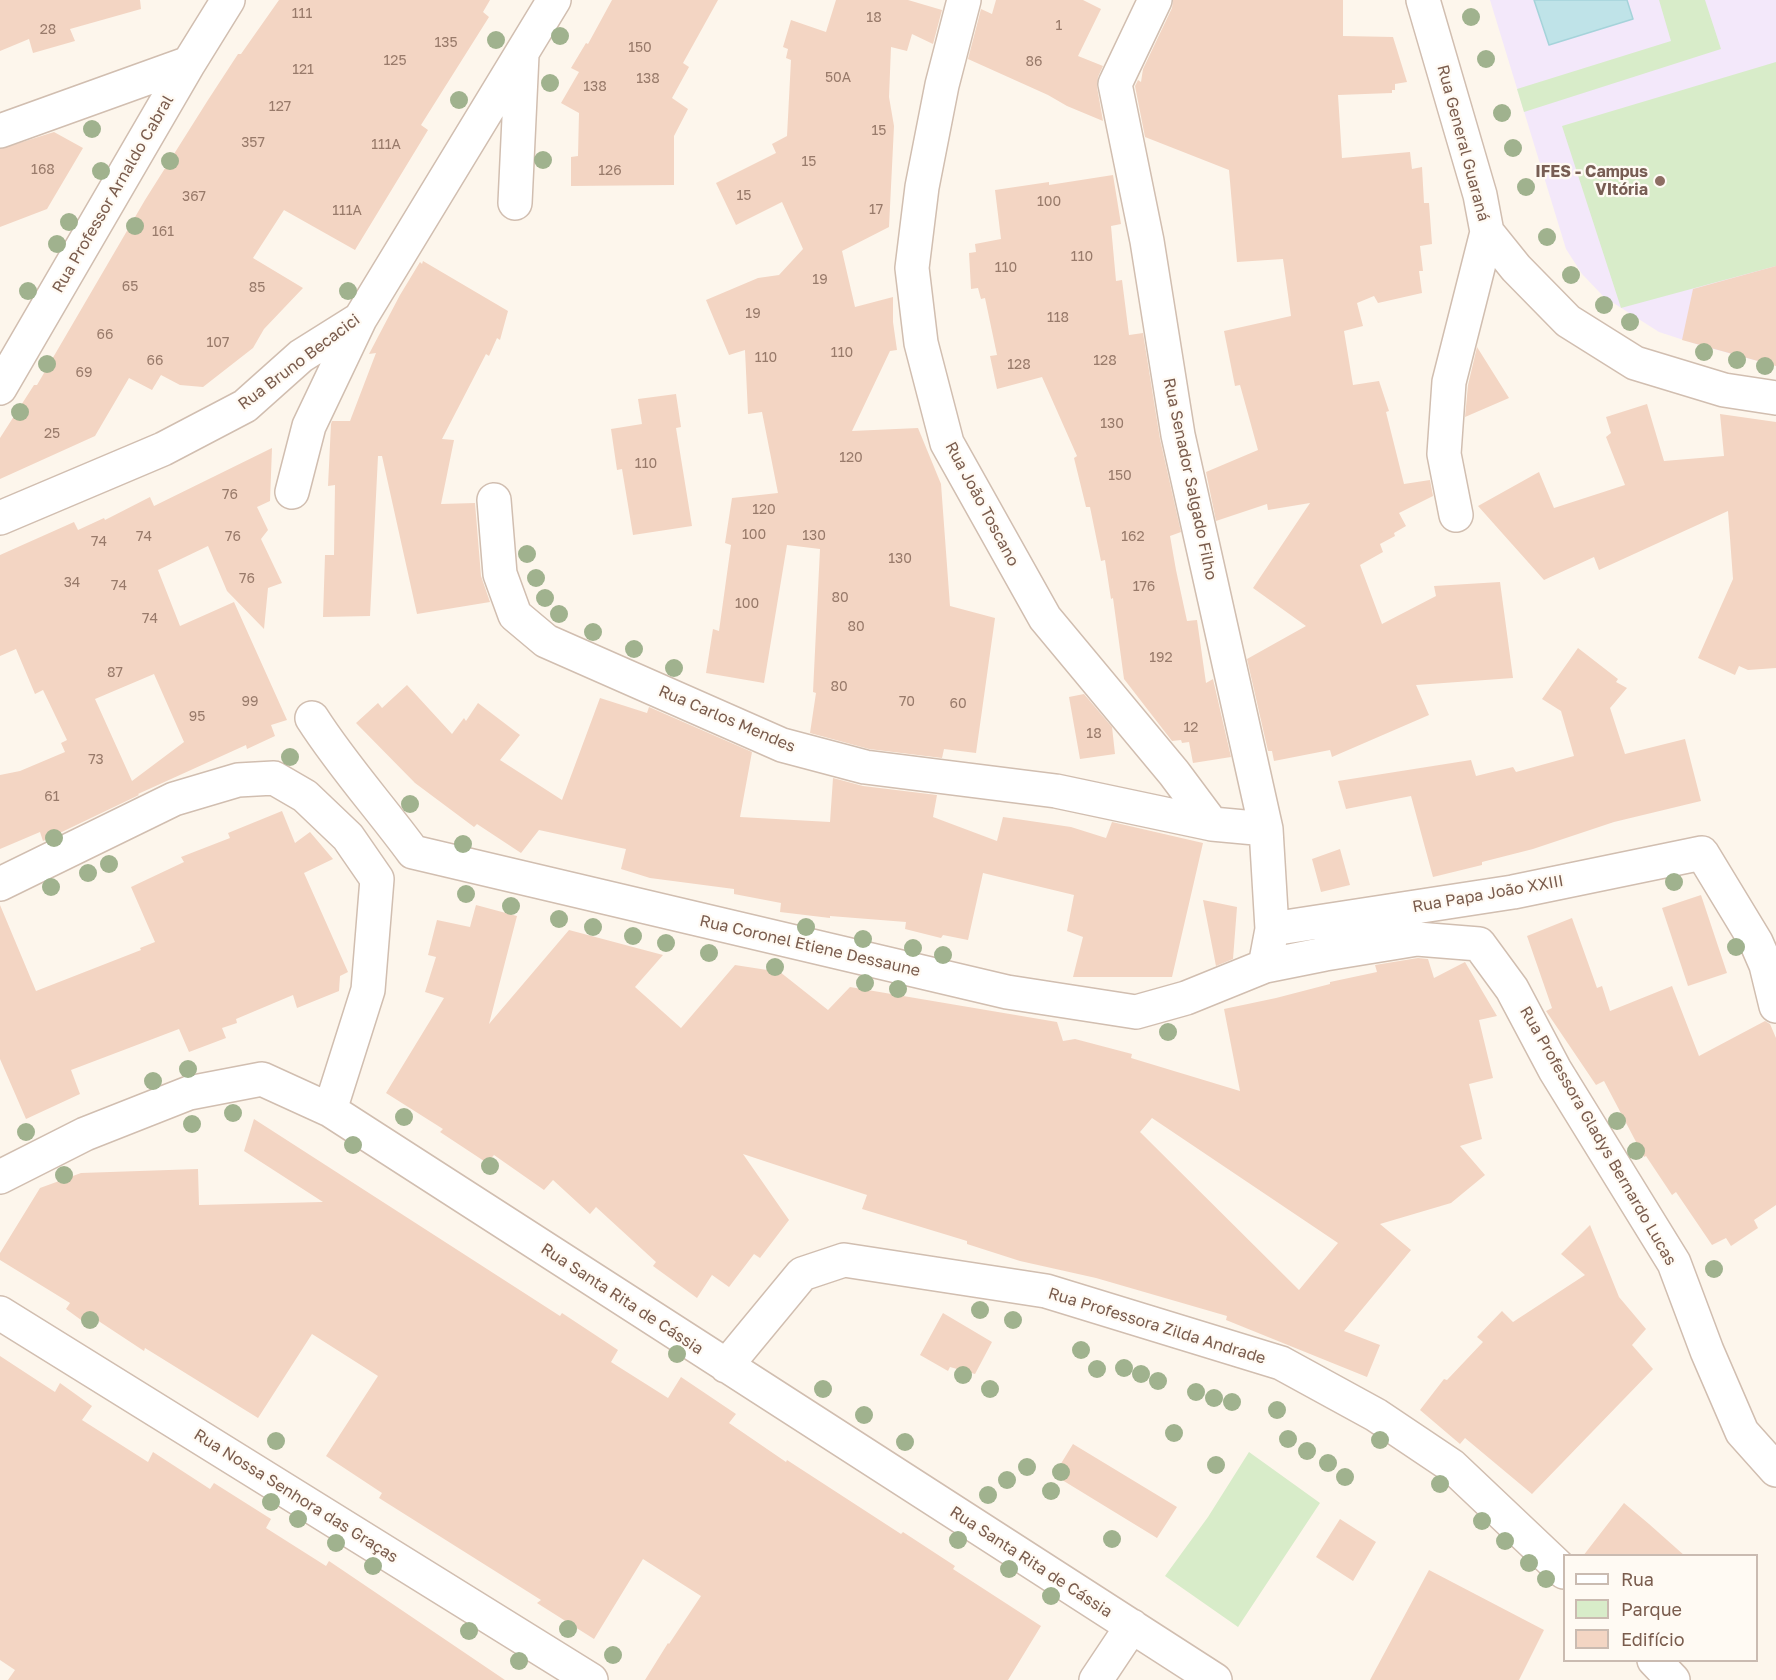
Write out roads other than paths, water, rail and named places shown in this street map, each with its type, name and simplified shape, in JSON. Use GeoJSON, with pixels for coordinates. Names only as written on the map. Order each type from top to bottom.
{"type":"FeatureCollection","features":[{"type":"Feature","properties":{"kind":"street","name":"Rua Professor Arnaldo Cabral"},"geometry":{"type":"LineString","coordinates":[[0,388],[228,0]]}},
{"type":"Feature","properties":{"kind":"street","name":"Rua Bruno Becacici"},"geometry":{"type":"LineString","coordinates":[[0,518],[163,448],[245,406],[301,356],[360,318],[554,0]]}},
{"type":"Feature","properties":{"kind":"street","name":"Rua João Toscano"},"geometry":{"type":"LineString","coordinates":[[964,0],[933,130],[922,187],[912,268],[921,343],[947,443],[982,510],[1045,618],[1174,773],[1212,824]]}},
{"type":"Feature","properties":{"kind":"street","name":"Rua Senador Salgado Filho"},"geometry":{"type":"LineString","coordinates":[[1155,0],[1115,84],[1147,241],[1178,435],[1266,829],[1272,929],[1264,966]]}},
{"type":"Feature","properties":{"kind":"street","name":"Rua General Guaraná"},"geometry":{"type":"LineString","coordinates":[[1423,0],[1480,195],[1487,232],[1516,268],[1568,321],[1635,363],[1725,390],[1776,398]]}},
{"type":"Feature","properties":{"kind":"street"},"geometry":{"type":"LineString","coordinates":[[515,203],[522,50]]}},
{"type":"Feature","properties":{"kind":"street"},"geometry":{"type":"LineString","coordinates":[[0,131],[189,63]]}},
{"type":"Feature","properties":{"kind":"street"},"geometry":{"type":"LineString","coordinates":[[1456,515],[1444,454],[1449,382],[1487,232]]}},
{"type":"Feature","properties":{"kind":"street"},"geometry":{"type":"LineString","coordinates":[[292,492],[309,426],[360,318]]}},
{"type":"Feature","properties":{"kind":"street","name":"Rua Carlos Mendes"},"geometry":{"type":"LineString","coordinates":[[494,501],[500,574],[515,615],[546,641],[782,744],[803,750],[865,767],[1056,791],[1212,824]]}},
{"type":"Feature","properties":{"kind":"street"},"geometry":{"type":"LineString","coordinates":[[312,718],[334,752],[383,811],[413,852],[376,879]]}},
{"type":"Feature","properties":{"kind":"street"},"geometry":{"type":"LineString","coordinates":[[0,884],[174,799],[238,780],[274,778],[305,796],[348,837],[376,879],[368,990],[330,1110]]}},
{"type":"Feature","properties":{"kind":"street"},"geometry":{"type":"LineString","coordinates":[[1212,824],[1266,829]]}},
{"type":"Feature","properties":{"kind":"street","name":"Rua Coronel Etiene Dessaune"},"geometry":{"type":"LineString","coordinates":[[413,852],[1007,992],[1136,1012],[1186,998],[1264,966]]}},
{"type":"Feature","properties":{"kind":"street","name":"Rua Papa João XXIII"},"geometry":{"type":"LineString","coordinates":[[1272,929],[1512,892],[1702,853],[1771,966]]}},
{"type":"Feature","properties":{"kind":"street","name":"Rua Professora Gladys Bernardo Lucas"},"geometry":{"type":"LineString","coordinates":[[1264,966],[1417,939],[1479,944],[1512,989],[1556,1070],[1674,1263],[1707,1351],[1742,1432],[1776,1470]]}},
{"type":"Feature","properties":{"kind":"street"},"geometry":{"type":"LineString","coordinates":[[1771,966],[1776,1006]]}},
{"type":"Feature","properties":{"kind":"street","name":"Rua Santa Rita de Cássia"},"geometry":{"type":"LineString","coordinates":[[0,1177],[85,1134],[189,1093],[262,1079],[330,1110],[1215,1680]]}},
{"type":"Feature","properties":{"kind":"street","name":"Rua Professora Zilda Andrade"},"geometry":{"type":"LineString","coordinates":[[726,1366],[802,1274],[844,1260],[1046,1291],[1281,1364],[1376,1415],[1452,1466],[1563,1571]]}},
{"type":"Feature","properties":{"kind":"street","name":"Rua Nossa Senhora das Graças"},"geometry":{"type":"LineString","coordinates":[[0,1313],[591,1680]]}},
{"type":"Feature","properties":{"kind":"street"},"geometry":{"type":"LineString","coordinates":[[1096,1680],[1132,1626]]}},
{"type":"Feature","properties":{"kind":"street"},"geometry":{"type":"LineString","coordinates":[[1655,1662],[1673,1680]]}},
{"type":"Feature","properties":{"kind":"water"},"geometry":{"type":"Polygon","coordinates":[[[1534,0],[1627,0],[1633,19],[1549,45],[1534,0]]]}},
{"type":"Feature","properties":{"kind":"place","name":"IFES - Campus VItória"},"geometry":{"type":"Point","coordinates":[1660,181]}}]}
